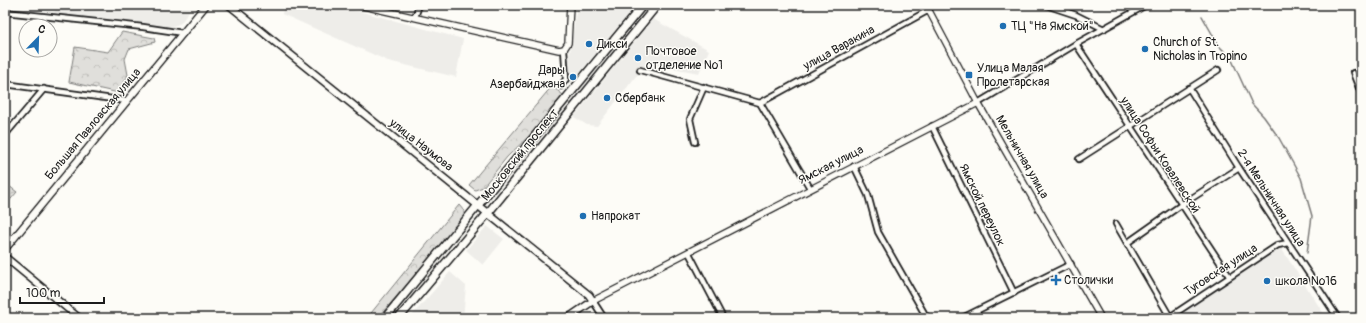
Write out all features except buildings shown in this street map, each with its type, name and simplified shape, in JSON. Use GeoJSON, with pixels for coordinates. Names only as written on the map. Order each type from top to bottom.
{"type":"FeatureCollection","features":[{"type":"Feature","properties":{"kind":"main road","name":"Большая Павловская улица"},"geometry":{"type":"LineString","coordinates":[[199,14],[203,5]]}},
{"type":"Feature","properties":{"kind":"main road","name":"Большая Павловская улица"},"geometry":{"type":"LineString","coordinates":[[6,245],[206,5]]}},
{"type":"Feature","properties":{"kind":"main road","name":"Московский проспект"},"geometry":{"type":"LineString","coordinates":[[385,318],[479,206],[643,5]]}},
{"type":"Feature","properties":{"kind":"main road","name":"Московский проспект"},"geometry":{"type":"LineString","coordinates":[[399,318],[488,213],[657,5]]}},
{"type":"Feature","properties":{"kind":"main road","name":"улица Наумова"},"geometry":{"type":"LineString","coordinates":[[231,6],[589,295],[593,300]]}},
{"type":"Feature","properties":{"kind":"main road"},"geometry":{"type":"LineString","coordinates":[[5,257],[79,318]]}},
{"type":"Feature","properties":{"kind":"main road","name":"Ямская улица"},"geometry":{"type":"LineString","coordinates":[[568,318],[593,300]]}},
{"type":"Feature","properties":{"kind":"street"},"geometry":{"type":"LineString","coordinates":[[359,5],[553,49],[564,49]]}},
{"type":"Feature","properties":{"kind":"street"},"geometry":{"type":"LineString","coordinates":[[415,17],[418,5]]}},
{"type":"Feature","properties":{"kind":"street"},"geometry":{"type":"LineString","coordinates":[[561,86],[566,79],[566,60],[564,49],[568,43],[570,5]]}},
{"type":"Feature","properties":{"kind":"street"},"geometry":{"type":"LineString","coordinates":[[1046,5],[1076,15],[1104,29]]}},
{"type":"Feature","properties":{"kind":"street","name":"Ямская улица"},"geometry":{"type":"LineString","coordinates":[[593,300],[688,253],[810,188],[978,103],[1076,44],[1146,5]]}},
{"type":"Feature","properties":{"kind":"street","name":"Мельничная улица"},"geometry":{"type":"LineString","coordinates":[[927,7],[978,103],[1101,318]]}},
{"type":"Feature","properties":{"kind":"street","name":"улица Варакина"},"geometry":{"type":"LineString","coordinates":[[760,103],[927,7]]}},
{"type":"Feature","properties":{"kind":"street"},"geometry":{"type":"LineString","coordinates":[[5,12],[143,27],[183,33]]}},
{"type":"Feature","properties":{"kind":"street","name":"улица Софьи Ковалевской"},"geometry":{"type":"LineString","coordinates":[[1076,44],[1180,205],[1229,276]]}},
{"type":"Feature","properties":{"kind":"street"},"geometry":{"type":"LineString","coordinates":[[640,70],[704,86],[760,103],[810,188]]}},
{"type":"Feature","properties":{"kind":"street"},"geometry":{"type":"LineString","coordinates":[[1079,159],[1218,70]]}},
{"type":"Feature","properties":{"kind":"street"},"geometry":{"type":"LineString","coordinates":[[1353,73],[1361,93]]}},
{"type":"Feature","properties":{"kind":"street"},"geometry":{"type":"LineString","coordinates":[[5,84],[127,101]]}},
{"type":"Feature","properties":{"kind":"street"},"geometry":{"type":"LineString","coordinates":[[695,142],[690,119],[704,86]]}},
{"type":"Feature","properties":{"kind":"street","name":"2-я Мельничная улица"},"geometry":{"type":"LineString","coordinates":[[1189,88],[1238,168],[1338,318]]}},
{"type":"Feature","properties":{"kind":"street"},"geometry":{"type":"LineString","coordinates":[[5,135],[44,89]]}},
{"type":"Feature","properties":{"kind":"street","name":"Ямской переулок"},"geometry":{"type":"LineString","coordinates":[[932,126],[1014,293]]}},
{"type":"Feature","properties":{"kind":"street"},"geometry":{"type":"LineString","coordinates":[[854,166],[868,195],[878,232],[927,318]]}},
{"type":"Feature","properties":{"kind":"street"},"geometry":{"type":"LineString","coordinates":[[1127,243],[1180,205],[1238,168]]}},
{"type":"Feature","properties":{"kind":"street"},"geometry":{"type":"LineString","coordinates":[[1116,224],[1169,317]]}},
{"type":"Feature","properties":{"kind":"street","name":"Туговская улица"},"geometry":{"type":"LineString","coordinates":[[1169,317],[1278,245],[1288,244]]}},
{"type":"Feature","properties":{"kind":"street"},"geometry":{"type":"LineString","coordinates":[[688,253],[723,318]]}},
{"type":"Feature","properties":{"kind":"street"},"geometry":{"type":"LineString","coordinates":[[962,318],[1071,264]]}},
{"type":"Feature","properties":{"kind":"street"},"geometry":{"type":"LineString","coordinates":[[593,300],[604,318]]}},
{"type":"Feature","properties":{"kind":"shaded area"},"geometry":{"type":"Polygon","coordinates":[[[56,5],[193,5],[181,23],[168,28],[54,14],[56,5]]]}},
{"type":"Feature","properties":{"kind":"shaded area"},"geometry":{"type":"Polygon","coordinates":[[[284,5],[330,5],[463,39],[456,77],[388,61],[282,14],[284,5]]]}},
{"type":"Feature","properties":{"kind":"shaded area"},"geometry":{"type":"Polygon","coordinates":[[[577,5],[636,5],[571,83],[566,79],[577,5]]]}},
{"type":"Feature","properties":{"kind":"shaded area"},"geometry":{"type":"Polygon","coordinates":[[[653,19],[709,50],[699,73],[655,65],[636,76],[597,126],[587,125],[574,117],[653,19]]]}},
{"type":"Feature","properties":{"kind":"shaded area"},"geometry":{"type":"Polygon","coordinates":[[[487,226],[504,239],[483,265],[466,250],[487,226]]]}},
{"type":"Feature","properties":{"kind":"shaded area","name":"школа №16"},"geometry":{"type":"Polygon","coordinates":[[[1281,248],[1324,314],[1318,318],[1175,318],[1281,248]]]}},
{"type":"Feature","properties":{"kind":"shaded area"},"geometry":{"type":"Polygon","coordinates":[[[450,272],[466,286],[463,318],[410,318],[450,272]]]}},
{"type":"Feature","properties":{"kind":"green space"},"geometry":{"type":"Polygon","coordinates":[[[122,32],[154,38],[155,42],[129,49],[125,59],[128,75],[119,93],[69,82],[75,47],[108,52],[122,32]]]}},
{"type":"Feature","properties":{"kind":"green space"},"geometry":{"type":"Polygon","coordinates":[[[552,86],[563,95],[529,136],[507,157],[483,187],[475,190],[469,185],[552,86]]]}},
{"type":"Feature","properties":{"kind":"green space"},"geometry":{"type":"Polygon","coordinates":[[[5,183],[17,192],[5,206],[5,183]]]}},
{"type":"Feature","properties":{"kind":"green space"},"geometry":{"type":"Polygon","coordinates":[[[459,205],[464,211],[464,218],[378,318],[367,318],[459,205]]]}},
{"type":"Feature","properties":{"kind":"waterway"},"geometry":{"type":"LineString","coordinates":[[1202,16],[1219,46],[1231,58],[1252,104],[1264,117],[1279,138],[1301,178],[1312,216],[1307,253]]}},
{"type":"Feature","properties":{"kind":"place","name":"ТЦ \"На Ямской\""},"geometry":{"type":"Point","coordinates":[1003,26]}},
{"type":"Feature","properties":{"kind":"place","name":"Дикси"},"geometry":{"type":"Point","coordinates":[589,44]}},
{"type":"Feature","properties":{"kind":"place","name":"Church of St. Nicholas in Tropino"},"geometry":{"type":"Point","coordinates":[1145,49]}},
{"type":"Feature","properties":{"kind":"place","name":"Почтовое отделение №1"},"geometry":{"type":"Point","coordinates":[638,58]}},
{"type":"Feature","properties":{"kind":"place","name":"Улица Малая Пролетарская"},"geometry":{"type":"Point","coordinates":[969,75]}},
{"type":"Feature","properties":{"kind":"place","name":"Дары Азербайджана"},"geometry":{"type":"Point","coordinates":[573,77]}},
{"type":"Feature","properties":{"kind":"place","name":"Сбербанк"},"geometry":{"type":"Point","coordinates":[607,98]}},
{"type":"Feature","properties":{"kind":"place","name":"Напрокат"},"geometry":{"type":"Point","coordinates":[583,216]}},
{"type":"Feature","properties":{"kind":"place","name":"Столички"},"geometry":{"type":"Point","coordinates":[1056,280]}},
{"type":"Feature","properties":{"kind":"place","name":"школа №16"},"geometry":{"type":"Point","coordinates":[1267,281]}}]}
